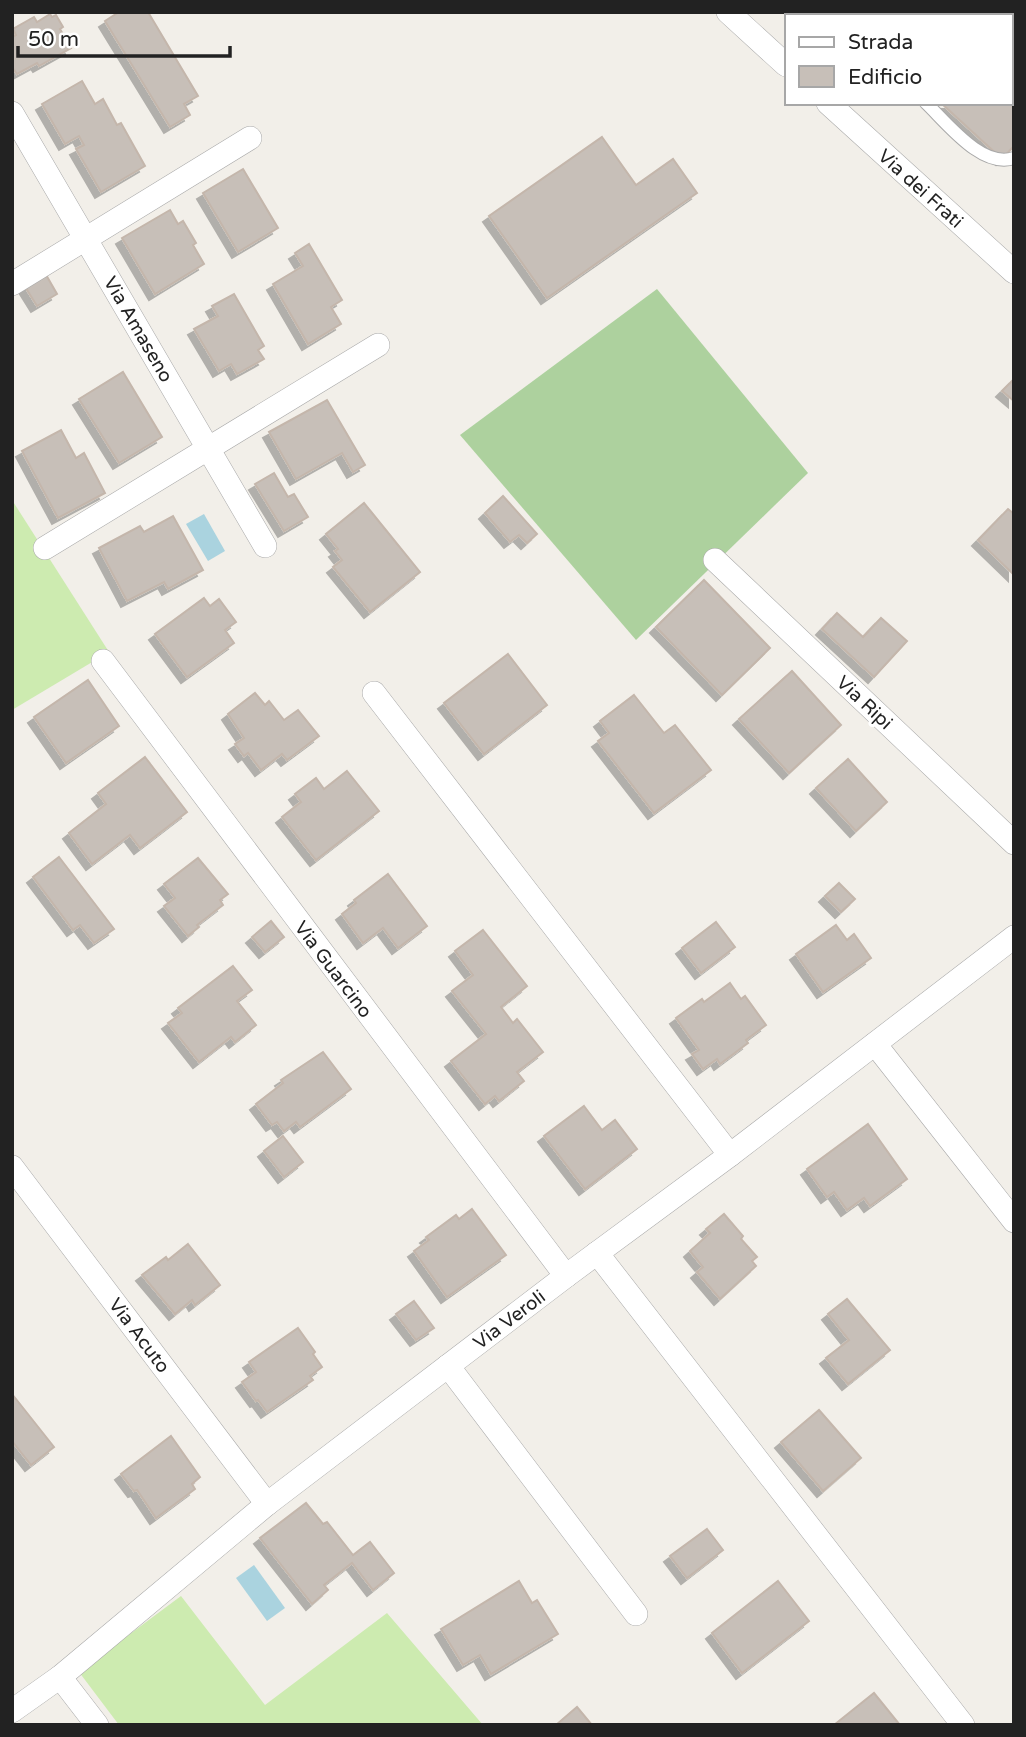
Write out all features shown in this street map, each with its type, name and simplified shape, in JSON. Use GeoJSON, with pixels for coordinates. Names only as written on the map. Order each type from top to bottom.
{"type":"FeatureCollection","features":[{"type":"Feature","properties":{"kind":"street"},"geometry":{"type":"LineString","coordinates":[[728,12],[785,64]]}},
{"type":"Feature","properties":{"kind":"street","name":"Via dei Frati"},"geometry":{"type":"LineString","coordinates":[[830,105],[1014,272]]}},
{"type":"Feature","properties":{"kind":"street","name":"Via Amaseno"},"geometry":{"type":"LineString","coordinates":[[12,113],[265,546]]}},
{"type":"Feature","properties":{"kind":"street"},"geometry":{"type":"LineString","coordinates":[[12,284],[250,138]]}},
{"type":"Feature","properties":{"kind":"street"},"geometry":{"type":"LineString","coordinates":[[46,548],[378,345]]}},
{"type":"Feature","properties":{"kind":"street","name":"Via Ripi"},"geometry":{"type":"LineString","coordinates":[[715,561],[1014,843]]}},
{"type":"Feature","properties":{"kind":"street","name":"Via Guarcino"},"geometry":{"type":"LineString","coordinates":[[103,661],[566,1276]]}},
{"type":"Feature","properties":{"kind":"street"},"geometry":{"type":"LineString","coordinates":[[374,692],[730,1155]]}},
{"type":"Feature","properties":{"kind":"street","name":"Via Veroli"},"geometry":{"type":"LineString","coordinates":[[12,1711],[60,1677],[267,1504],[876,1044],[1014,936]]}},
{"type":"Feature","properties":{"kind":"street"},"geometry":{"type":"LineString","coordinates":[[876,1044],[1014,1222]]}},
{"type":"Feature","properties":{"kind":"street","name":"Via Acuto"},"geometry":{"type":"LineString","coordinates":[[12,1167],[267,1504]]}},
{"type":"Feature","properties":{"kind":"street"},"geometry":{"type":"LineString","coordinates":[[597,1253],[963,1725]]}},
{"type":"Feature","properties":{"kind":"street"},"geometry":{"type":"LineString","coordinates":[[448,1366],[636,1614]]}},
{"type":"Feature","properties":{"kind":"street"},"geometry":{"type":"LineString","coordinates":[[60,1677],[97,1725]]}},
{"type":"Feature","properties":{"kind":"lane"},"geometry":{"type":"LineString","coordinates":[[928,105],[979,153],[998,161],[1014,158]]}},
{"type":"Feature","properties":{"kind":"green space"},"geometry":{"type":"Polygon","coordinates":[[[657,289],[808,473],[636,640],[460,435],[657,289]]]}},
{"type":"Feature","properties":{"kind":"green space"},"geometry":{"type":"Polygon","coordinates":[[[12,500],[109,652],[12,710],[12,500]]]}},
{"type":"Feature","properties":{"kind":"green space"},"geometry":{"type":"Polygon","coordinates":[[[181,1596],[265,1705],[387,1613],[483,1725],[119,1725],[79,1672],[181,1596]]]}},
{"type":"Feature","properties":{"kind":"water"},"geometry":{"type":"Polygon","coordinates":[[[204,514],[225,551],[208,561],[186,524],[204,514]]]}},
{"type":"Feature","properties":{"kind":"water"},"geometry":{"type":"Polygon","coordinates":[[[254,1565],[285,1608],[267,1621],[236,1578],[254,1565]]]}},
{"type":"Feature","properties":{"kind":"building"},"geometry":{"type":"Polygon","coordinates":[[[119,12],[148,12],[198,96],[184,104],[190,115],[170,127],[105,21],[119,12]]]}},
{"type":"Feature","properties":{"kind":"building"},"geometry":{"type":"Polygon","coordinates":[[[937,12],[940,14],[883,14],[937,12]]]}},
{"type":"Feature","properties":{"kind":"building"},"geometry":{"type":"Polygon","coordinates":[[[50,14],[52,17],[56,15],[63,27],[60,29],[71,48],[39,66],[37,63],[17,74],[12,67],[12,37],[16,35],[13,29],[34,17],[37,22],[50,14]]]}},
{"type":"Feature","properties":{"kind":"building"},"geometry":{"type":"Polygon","coordinates":[[[1012,52],[1014,146],[1002,159],[943,105],[1012,105],[1012,52]]]}},
{"type":"Feature","properties":{"kind":"building"},"geometry":{"type":"Polygon","coordinates":[[[82,81],[95,104],[103,99],[117,125],[121,123],[145,166],[101,192],[76,149],[84,145],[79,136],[65,144],[42,104],[82,81]]]}},
{"type":"Feature","properties":{"kind":"building"},"geometry":{"type":"Polygon","coordinates":[[[602,137],[636,185],[673,159],[697,193],[547,298],[489,216],[602,137]]]}},
{"type":"Feature","properties":{"kind":"building"},"geometry":{"type":"Polygon","coordinates":[[[243,169],[278,228],[238,252],[203,193],[243,169]]]}},
{"type":"Feature","properties":{"kind":"building"},"geometry":{"type":"Polygon","coordinates":[[[170,210],[178,224],[183,221],[204,264],[155,294],[122,238],[170,210]]]}},
{"type":"Feature","properties":{"kind":"building"},"geometry":{"type":"Polygon","coordinates":[[[309,244],[342,300],[331,307],[341,324],[308,344],[273,284],[303,266],[295,253],[309,244]]]}},
{"type":"Feature","properties":{"kind":"building"},"geometry":{"type":"Polygon","coordinates":[[[45,273],[57,294],[37,306],[24,285],[45,273]]]}},
{"type":"Feature","properties":{"kind":"building"},"geometry":{"type":"Polygon","coordinates":[[[234,294],[264,346],[258,350],[264,359],[237,374],[231,364],[219,371],[194,329],[218,316],[212,306],[234,294]]]}},
{"type":"Feature","properties":{"kind":"building"},"geometry":{"type":"Polygon","coordinates":[[[123,372],[162,437],[119,463],[79,399],[123,372]]]}},
{"type":"Feature","properties":{"kind":"building"},"geometry":{"type":"Polygon","coordinates":[[[1014,379],[1014,401],[1002,391],[1014,379]]]}},
{"type":"Feature","properties":{"kind":"building"},"geometry":{"type":"Polygon","coordinates":[[[327,400],[365,465],[353,472],[342,453],[296,479],[269,432],[327,400]]]}},
{"type":"Feature","properties":{"kind":"building"},"geometry":{"type":"Polygon","coordinates":[[[61,430],[76,458],[84,453],[105,493],[58,518],[22,451],[61,430]]]}},
{"type":"Feature","properties":{"kind":"building"},"geometry":{"type":"Polygon","coordinates":[[[274,473],[288,497],[294,494],[308,517],[284,531],[255,484],[274,473]]]}},
{"type":"Feature","properties":{"kind":"building"},"geometry":{"type":"Polygon","coordinates":[[[503,496],[537,534],[527,543],[519,535],[510,542],[485,513],[503,496]]]}},
{"type":"Feature","properties":{"kind":"building"},"geometry":{"type":"Polygon","coordinates":[[[364,503],[420,572],[370,612],[333,567],[342,560],[335,551],[338,549],[326,534],[364,503]]]}},
{"type":"Feature","properties":{"kind":"building"},"geometry":{"type":"Polygon","coordinates":[[[1008,509],[1014,514],[1014,575],[978,540],[1008,509]]]}},
{"type":"Feature","properties":{"kind":"building"},"geometry":{"type":"Polygon","coordinates":[[[173,516],[203,570],[168,589],[164,582],[127,601],[99,548],[140,526],[144,532],[173,516]]]}},
{"type":"Feature","properties":{"kind":"building"},"geometry":{"type":"Polygon","coordinates":[[[704,580],[770,648],[722,695],[656,627],[704,580]]]}},
{"type":"Feature","properties":{"kind":"building"},"geometry":{"type":"Polygon","coordinates":[[[204,598],[210,606],[219,599],[236,622],[225,630],[234,643],[187,677],[155,634],[204,598]]]}},
{"type":"Feature","properties":{"kind":"building"},"geometry":{"type":"Polygon","coordinates":[[[837,613],[863,637],[881,618],[907,641],[874,677],[822,629],[837,613]]]}},
{"type":"Feature","properties":{"kind":"building"},"geometry":{"type":"Polygon","coordinates":[[[508,654],[547,705],[484,754],[444,703],[508,654]]]}},
{"type":"Feature","properties":{"kind":"building"},"geometry":{"type":"Polygon","coordinates":[[[792,671],[841,725],[789,773],[739,719],[792,671]]]}},
{"type":"Feature","properties":{"kind":"building"},"geometry":{"type":"Polygon","coordinates":[[[88,680],[119,726],[66,763],[34,717],[88,680]]]}},
{"type":"Feature","properties":{"kind":"building"},"geometry":{"type":"Polygon","coordinates":[[[255,693],[265,705],[269,701],[284,720],[298,710],[319,736],[287,760],[282,754],[261,770],[248,753],[244,756],[235,744],[244,738],[228,714],[255,693]]]}},
{"type":"Feature","properties":{"kind":"building"},"geometry":{"type":"Polygon","coordinates":[[[634,695],[664,733],[675,725],[711,770],[654,813],[598,741],[609,733],[600,721],[634,695]]]}},
{"type":"Feature","properties":{"kind":"building"},"geometry":{"type":"Polygon","coordinates":[[[145,757],[187,812],[140,848],[130,835],[92,864],[69,833],[106,804],[98,793],[145,757]]]}},
{"type":"Feature","properties":{"kind":"building"},"geometry":{"type":"Polygon","coordinates":[[[848,759],[887,802],[856,831],[816,788],[848,759]]]}},
{"type":"Feature","properties":{"kind":"building"},"geometry":{"type":"Polygon","coordinates":[[[347,771],[379,811],[316,860],[282,817],[301,802],[295,794],[316,778],[324,789],[347,771]]]}},
{"type":"Feature","properties":{"kind":"building"},"geometry":{"type":"Polygon","coordinates":[[[59,857],[114,929],[94,943],[80,925],[73,930],[33,877],[59,857]]]}},
{"type":"Feature","properties":{"kind":"building"},"geometry":{"type":"Polygon","coordinates":[[[198,858],[228,894],[220,900],[223,905],[197,925],[199,927],[188,936],[164,906],[175,898],[164,884],[198,858]]]}},
{"type":"Feature","properties":{"kind":"building"},"geometry":{"type":"Polygon","coordinates":[[[388,874],[427,926],[398,948],[383,928],[363,943],[342,914],[356,903],[354,900],[388,874]]]}},
{"type":"Feature","properties":{"kind":"building"},"geometry":{"type":"Polygon","coordinates":[[[839,883],[855,899],[841,912],[825,896],[839,883]]]}},
{"type":"Feature","properties":{"kind":"building"},"geometry":{"type":"Polygon","coordinates":[[[271,921],[284,937],[265,952],[252,937],[271,921]]]}},
{"type":"Feature","properties":{"kind":"building"},"geometry":{"type":"Polygon","coordinates":[[[716,922],[735,947],[701,973],[682,948],[716,922]]]}},
{"type":"Feature","properties":{"kind":"building"},"geometry":{"type":"Polygon","coordinates":[[[836,925],[847,940],[854,934],[871,958],[823,992],[796,954],[836,925]]]}},
{"type":"Feature","properties":{"kind":"building"},"geometry":{"type":"Polygon","coordinates":[[[483,930],[527,986],[501,1007],[513,1023],[517,1019],[543,1052],[517,1072],[524,1081],[499,1101],[495,1096],[485,1104],[451,1061],[486,1034],[452,991],[473,975],[455,951],[483,930]]]}},
{"type":"Feature","properties":{"kind":"building"},"geometry":{"type":"Polygon","coordinates":[[[233,966],[252,990],[237,1001],[256,1025],[235,1042],[231,1037],[199,1062],[168,1023],[182,1013],[178,1008],[233,966]]]}},
{"type":"Feature","properties":{"kind":"building"},"geometry":{"type":"Polygon","coordinates":[[[730,983],[741,999],[745,996],[766,1025],[720,1064],[717,1059],[703,1069],[692,1054],[699,1050],[676,1018],[730,983]]]}},
{"type":"Feature","properties":{"kind":"building"},"geometry":{"type":"Polygon","coordinates":[[[323,1052],[351,1089],[300,1127],[296,1122],[284,1131],[277,1122],[272,1125],[256,1104],[283,1083],[281,1080],[323,1052]]]}},
{"type":"Feature","properties":{"kind":"building"},"geometry":{"type":"Polygon","coordinates":[[[584,1106],[602,1130],[615,1120],[637,1149],[585,1189],[544,1136],[584,1106]]]}},
{"type":"Feature","properties":{"kind":"building"},"geometry":{"type":"Polygon","coordinates":[[[868,1124],[907,1179],[870,1206],[864,1198],[847,1210],[834,1192],[827,1197],[807,1169],[868,1124]]]}},
{"type":"Feature","properties":{"kind":"building"},"geometry":{"type":"Polygon","coordinates":[[[283,1136],[303,1162],[284,1177],[264,1151],[283,1136]]]}},
{"type":"Feature","properties":{"kind":"building"},"geometry":{"type":"Polygon","coordinates":[[[472,1209],[506,1255],[447,1297],[414,1251],[429,1240],[426,1237],[456,1215],[459,1219],[472,1209]]]}},
{"type":"Feature","properties":{"kind":"building"},"geometry":{"type":"Polygon","coordinates":[[[724,1214],[757,1257],[752,1261],[756,1266],[720,1299],[697,1272],[703,1267],[690,1251],[710,1233],[706,1229],[724,1214]]]}},
{"type":"Feature","properties":{"kind":"building"},"geometry":{"type":"Polygon","coordinates":[[[188,1244],[220,1285],[195,1305],[192,1300],[175,1314],[142,1275],[188,1244]]]}},
{"type":"Feature","properties":{"kind":"building"},"geometry":{"type":"Polygon","coordinates":[[[847,1299],[890,1350],[848,1384],[826,1358],[849,1340],[828,1314],[847,1299]]]}},
{"type":"Feature","properties":{"kind":"building"},"geometry":{"type":"Polygon","coordinates":[[[414,1301],[434,1328],[416,1340],[396,1314],[414,1301]]]}},
{"type":"Feature","properties":{"kind":"building"},"geometry":{"type":"Polygon","coordinates":[[[298,1328],[322,1367],[310,1376],[313,1380],[267,1412],[242,1382],[256,1372],[249,1362],[298,1328]]]}},
{"type":"Feature","properties":{"kind":"building"},"geometry":{"type":"Polygon","coordinates":[[[12,1394],[54,1447],[31,1465],[12,1441],[12,1394]]]}},
{"type":"Feature","properties":{"kind":"building"},"geometry":{"type":"Polygon","coordinates":[[[819,1410],[861,1458],[823,1491],[781,1442],[819,1410]]]}},
{"type":"Feature","properties":{"kind":"building"},"geometry":{"type":"Polygon","coordinates":[[[171,1436],[200,1477],[192,1484],[195,1489],[156,1518],[137,1490],[134,1491],[121,1474],[171,1436]]]}},
{"type":"Feature","properties":{"kind":"building"},"geometry":{"type":"Polygon","coordinates":[[[306,1503],[323,1524],[327,1522],[353,1555],[370,1542],[394,1573],[373,1590],[352,1563],[324,1585],[328,1590],[312,1604],[260,1538],[306,1503]]]}},
{"type":"Feature","properties":{"kind":"building"},"geometry":{"type":"Polygon","coordinates":[[[707,1529],[723,1550],[687,1578],[670,1556],[707,1529]]]}},
{"type":"Feature","properties":{"kind":"building"},"geometry":{"type":"Polygon","coordinates":[[[519,1581],[532,1603],[537,1600],[558,1634],[491,1674],[480,1655],[463,1665],[441,1629],[519,1581]]]}},
{"type":"Feature","properties":{"kind":"building"},"geometry":{"type":"Polygon","coordinates":[[[778,1581],[809,1621],[742,1673],[712,1633],[778,1581]]]}},
{"type":"Feature","properties":{"kind":"building"},"geometry":{"type":"Polygon","coordinates":[[[874,1693],[900,1725],[834,1725],[874,1693]]]}},
{"type":"Feature","properties":{"kind":"building"},"geometry":{"type":"Polygon","coordinates":[[[577,1707],[592,1725],[556,1725],[577,1707]]]}}]}
